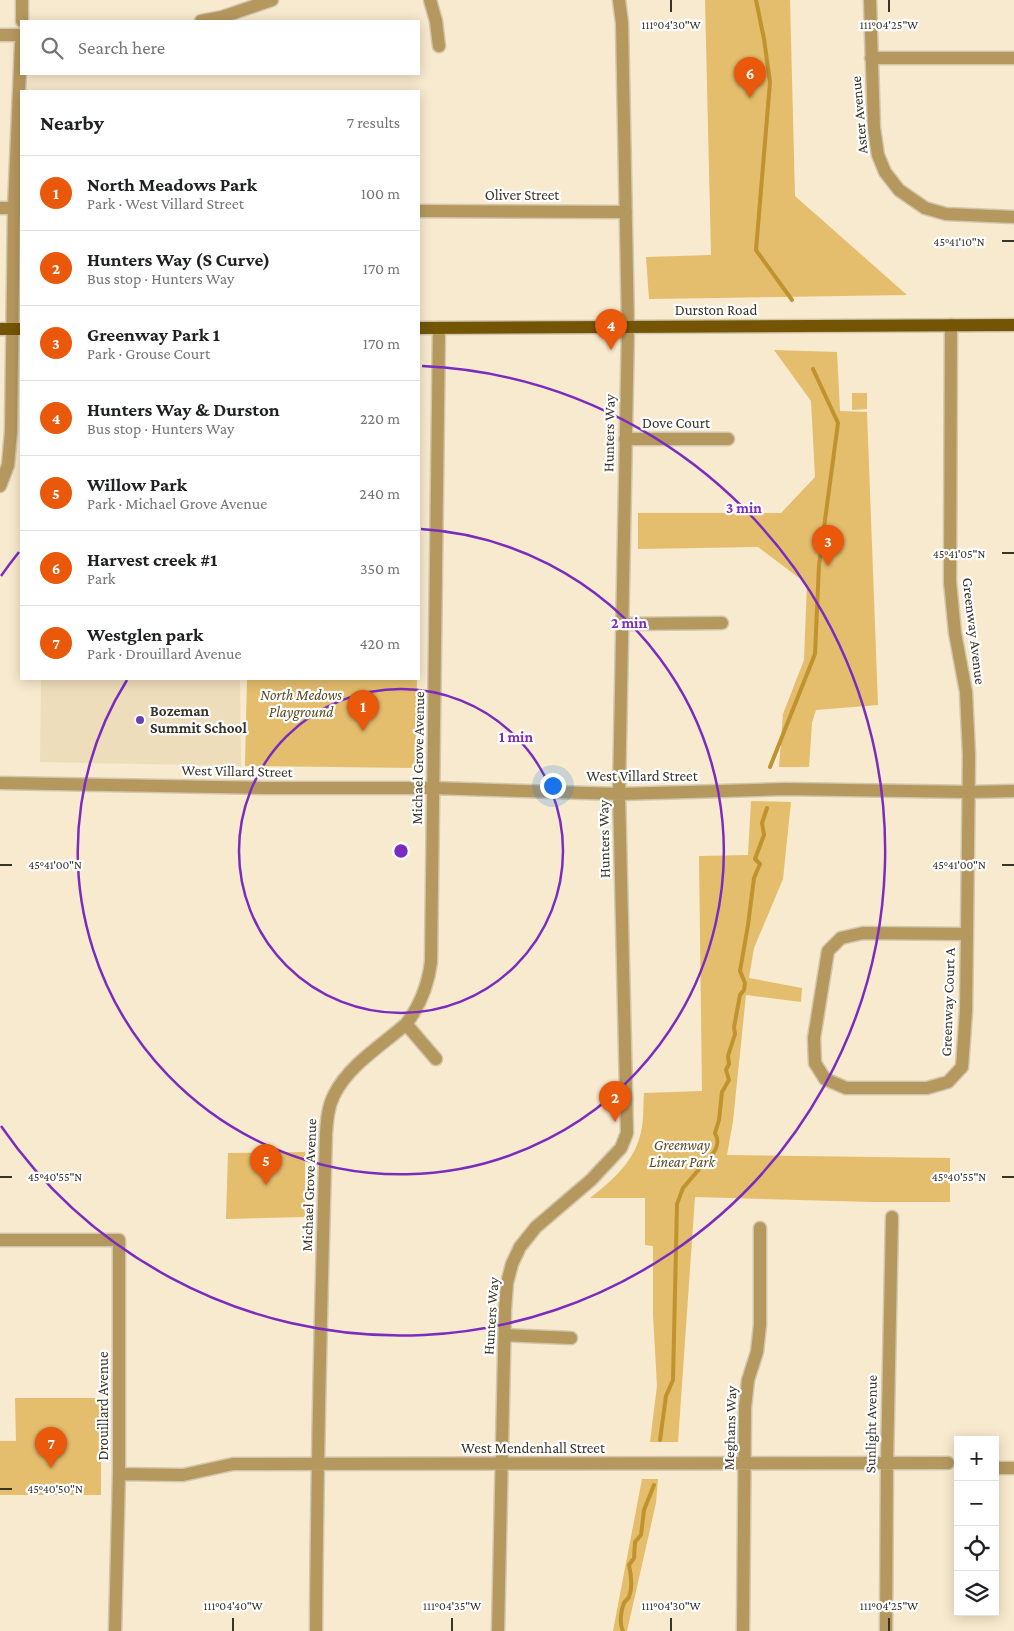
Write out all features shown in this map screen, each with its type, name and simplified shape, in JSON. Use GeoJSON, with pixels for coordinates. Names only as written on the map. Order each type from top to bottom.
{"type":"FeatureCollection","features":[{"type":"Feature","properties":{"kind":"main road","name":"Durston Road"},"geometry":{"type":"LineString","coordinates":[[420,328],[1014,325]]}},
{"type":"Feature","properties":{"kind":"street"},"geometry":{"type":"LineString","coordinates":[[22,0],[22,20]]}},
{"type":"Feature","properties":{"kind":"street"},"geometry":{"type":"LineString","coordinates":[[206,20],[222,17],[272,0]]}},
{"type":"Feature","properties":{"kind":"street"},"geometry":{"type":"LineString","coordinates":[[430,0],[440,46]]}},
{"type":"Feature","properties":{"kind":"street","name":"Hunters Way"},"geometry":{"type":"LineString","coordinates":[[498,1631],[507,1283],[512,1264],[520,1247],[536,1227],[591,1180],[621,1148],[627,1133],[619,794],[628,327],[622,23],[619,0]]}},
{"type":"Feature","properties":{"kind":"street","name":"Aster Avenue"},"geometry":{"type":"LineString","coordinates":[[870,0],[874,128],[878,155],[885,172],[891,181],[916,203],[925,208],[946,214],[1014,217]]}},
{"type":"Feature","properties":{"kind":"street"},"geometry":{"type":"LineString","coordinates":[[0,35],[20,35]]}},
{"type":"Feature","properties":{"kind":"street"},"geometry":{"type":"LineString","coordinates":[[871,58],[1014,58]]}},
{"type":"Feature","properties":{"kind":"street"},"geometry":{"type":"LineString","coordinates":[[20,75],[20,90]]}},
{"type":"Feature","properties":{"kind":"street"},"geometry":{"type":"LineString","coordinates":[[0,486],[8,465],[11,422],[11,329],[18,208],[20,99]]}},
{"type":"Feature","properties":{"kind":"street"},"geometry":{"type":"LineString","coordinates":[[0,208],[18,208]]}},
{"type":"Feature","properties":{"kind":"street","name":"Oliver Street"},"geometry":{"type":"LineString","coordinates":[[420,211],[626,212]]}},
{"type":"Feature","properties":{"kind":"street","name":"Greenway Avenue"},"geometry":{"type":"LineString","coordinates":[[951,325],[950,582],[955,633],[966,692],[969,792]]}},
{"type":"Feature","properties":{"kind":"street","name":"Michael Grove Avenue"},"geometry":{"type":"LineString","coordinates":[[316,1631],[317,1465],[328,1115],[333,1097],[350,1072],[406,1024],[413,1015],[423,996],[431,962],[440,328]]}},
{"type":"Feature","properties":{"kind":"street","name":"Dove Court"},"geometry":{"type":"LineString","coordinates":[[625,439],[728,439]]}},
{"type":"Feature","properties":{"kind":"street"},"geometry":{"type":"LineString","coordinates":[[622,624],[722,623]]}},
{"type":"Feature","properties":{"kind":"street","name":"West Villard Street"},"geometry":{"type":"LineString","coordinates":[[0,783],[263,788],[433,788],[619,794],[785,789],[1014,791]]}},
{"type":"Feature","properties":{"kind":"street","name":"Greenway Court A"},"geometry":{"type":"LineString","coordinates":[[967,934],[863,932],[841,938],[828,951],[814,1038],[815,1063],[825,1079],[846,1088],[927,1088],[948,1082],[962,1067],[966,1011],[969,792]]}},
{"type":"Feature","properties":{"kind":"street"},"geometry":{"type":"LineString","coordinates":[[406,1024],[436,1059]]}},
{"type":"Feature","properties":{"kind":"street","name":"Sunlight Avenue"},"geometry":{"type":"LineString","coordinates":[[886,1631],[892,1218]]}},
{"type":"Feature","properties":{"kind":"street","name":"Meghans Way"},"geometry":{"type":"LineString","coordinates":[[743,1631],[745,1407],[748,1380],[757,1352],[760,1326],[760,1228]]}},
{"type":"Feature","properties":{"kind":"street","name":"Drouillard Avenue"},"geometry":{"type":"LineString","coordinates":[[0,1240],[119,1240],[119,1474],[115,1631]]}},
{"type":"Feature","properties":{"kind":"street"},"geometry":{"type":"LineString","coordinates":[[505,1335],[571,1338]]}},
{"type":"Feature","properties":{"kind":"street","name":"West Mendenhall Street"},"geometry":{"type":"LineString","coordinates":[[119,1474],[183,1475],[233,1464],[948,1463]]}},
{"type":"Feature","properties":{"kind":"street"},"geometry":{"type":"LineString","coordinates":[[999,1468],[1014,1468]]}},
{"type":"Feature","properties":{"kind":"shaded area","name":"Bozeman Summit School"},"geometry":{"type":"Polygon","coordinates":[[[41,680],[240,680],[241,766],[40,762],[41,680]]]}},
{"type":"Feature","properties":{"kind":"green space"},"geometry":{"type":"Polygon","coordinates":[[[705,0],[790,0],[795,196],[907,295],[649,299],[646,257],[711,255],[705,0]]]}},
{"type":"Feature","properties":{"kind":"green space"},"geometry":{"type":"Polygon","coordinates":[[[774,350],[837,352],[840,411],[867,412],[878,705],[816,710],[812,723],[809,767],[779,767],[783,714],[804,660],[807,584],[758,547],[638,549],[638,513],[781,513],[815,477],[811,401],[774,350]]]}},
{"type":"Feature","properties":{"kind":"green space"},"geometry":{"type":"Polygon","coordinates":[[[852,393],[867,393],[867,409],[852,410],[852,393]]]}},
{"type":"Feature","properties":{"kind":"green space","name":"North Medows Playground"},"geometry":{"type":"Polygon","coordinates":[[[247,680],[417,680],[415,768],[245,766],[247,680]]]}},
{"type":"Feature","properties":{"kind":"green space","name":"Greenway Linear Park"},"geometry":{"type":"Polygon","coordinates":[[[751,801],[791,802],[783,879],[754,948],[749,978],[802,988],[801,1002],[746,995],[733,1121],[727,1155],[950,1158],[950,1202],[872,1202],[695,1197],[678,1442],[650,1442],[657,1386],[653,1315],[653,1246],[645,1245],[645,1198],[590,1198],[622,1170],[634,1152],[642,1127],[644,1093],[702,1091],[699,856],[748,855],[751,801]]]}},
{"type":"Feature","properties":{"kind":"green space"},"geometry":{"type":"Polygon","coordinates":[[[305,1152],[305,1217],[226,1219],[228,1153],[305,1152]]]}},
{"type":"Feature","properties":{"kind":"green space"},"geometry":{"type":"Polygon","coordinates":[[[15,1398],[101,1398],[101,1495],[0,1495],[0,1441],[16,1441],[15,1398]]]}},
{"type":"Feature","properties":{"kind":"green space"},"geometry":{"type":"Polygon","coordinates":[[[642,1479],[658,1479],[656,1503],[627,1631],[613,1631],[642,1479]]]}},
{"type":"Feature","properties":{"kind":"waterway"},"geometry":{"type":"LineString","coordinates":[[756,0],[770,82],[756,250],[792,300]]}},
{"type":"Feature","properties":{"kind":"waterway"},"geometry":{"type":"LineString","coordinates":[[770,767],[815,654],[819,565],[838,423],[813,369]]}},
{"type":"Feature","properties":{"kind":"waterway"},"geometry":{"type":"LineString","coordinates":[[711,1156],[717,1145],[715,1133],[719,1120],[722,1092],[729,1080],[726,1070],[729,1064],[728,1056],[735,1034],[734,1027],[740,995],[744,990],[745,983],[740,971],[754,878],[760,864],[755,859],[764,835],[762,823],[767,808]]}},
{"type":"Feature","properties":{"kind":"waterway"},"geometry":{"type":"LineString","coordinates":[[660,1440],[666,1396],[673,1380],[677,1204],[683,1188],[701,1167]]}},
{"type":"Feature","properties":{"kind":"waterway"},"geometry":{"type":"LineString","coordinates":[[623,1631],[621,1621],[622,1609],[631,1589],[629,1565],[634,1558],[635,1542],[641,1535],[644,1510],[654,1485]]}},
{"type":"Feature","properties":{"kind":"place","name":"Harvest creek #1"},"geometry":{"type":"Point","coordinates":[750,98]}},
{"type":"Feature","properties":{"kind":"place","name":"Hunters Way & Durston"},"geometry":{"type":"Point","coordinates":[611,350]}},
{"type":"Feature","properties":{"kind":"place","name":"Greenway Park 1"},"geometry":{"type":"Point","coordinates":[828,566]}},
{"type":"Feature","properties":{"kind":"place","name":"Bozeman Summit School"},"geometry":{"type":"Point","coordinates":[140,720]}},
{"type":"Feature","properties":{"kind":"place","name":"North Meadows Park"},"geometry":{"type":"Point","coordinates":[363,731]}},
{"type":"Feature","properties":{"kind":"place","name":"Hunters Way (S Curve)"},"geometry":{"type":"Point","coordinates":[615,1122]}},
{"type":"Feature","properties":{"kind":"place","name":"Willow Park"},"geometry":{"type":"Point","coordinates":[266,1185]}},
{"type":"Feature","properties":{"kind":"place","name":"Westglen park"},"geometry":{"type":"Point","coordinates":[51,1468]}}]}
